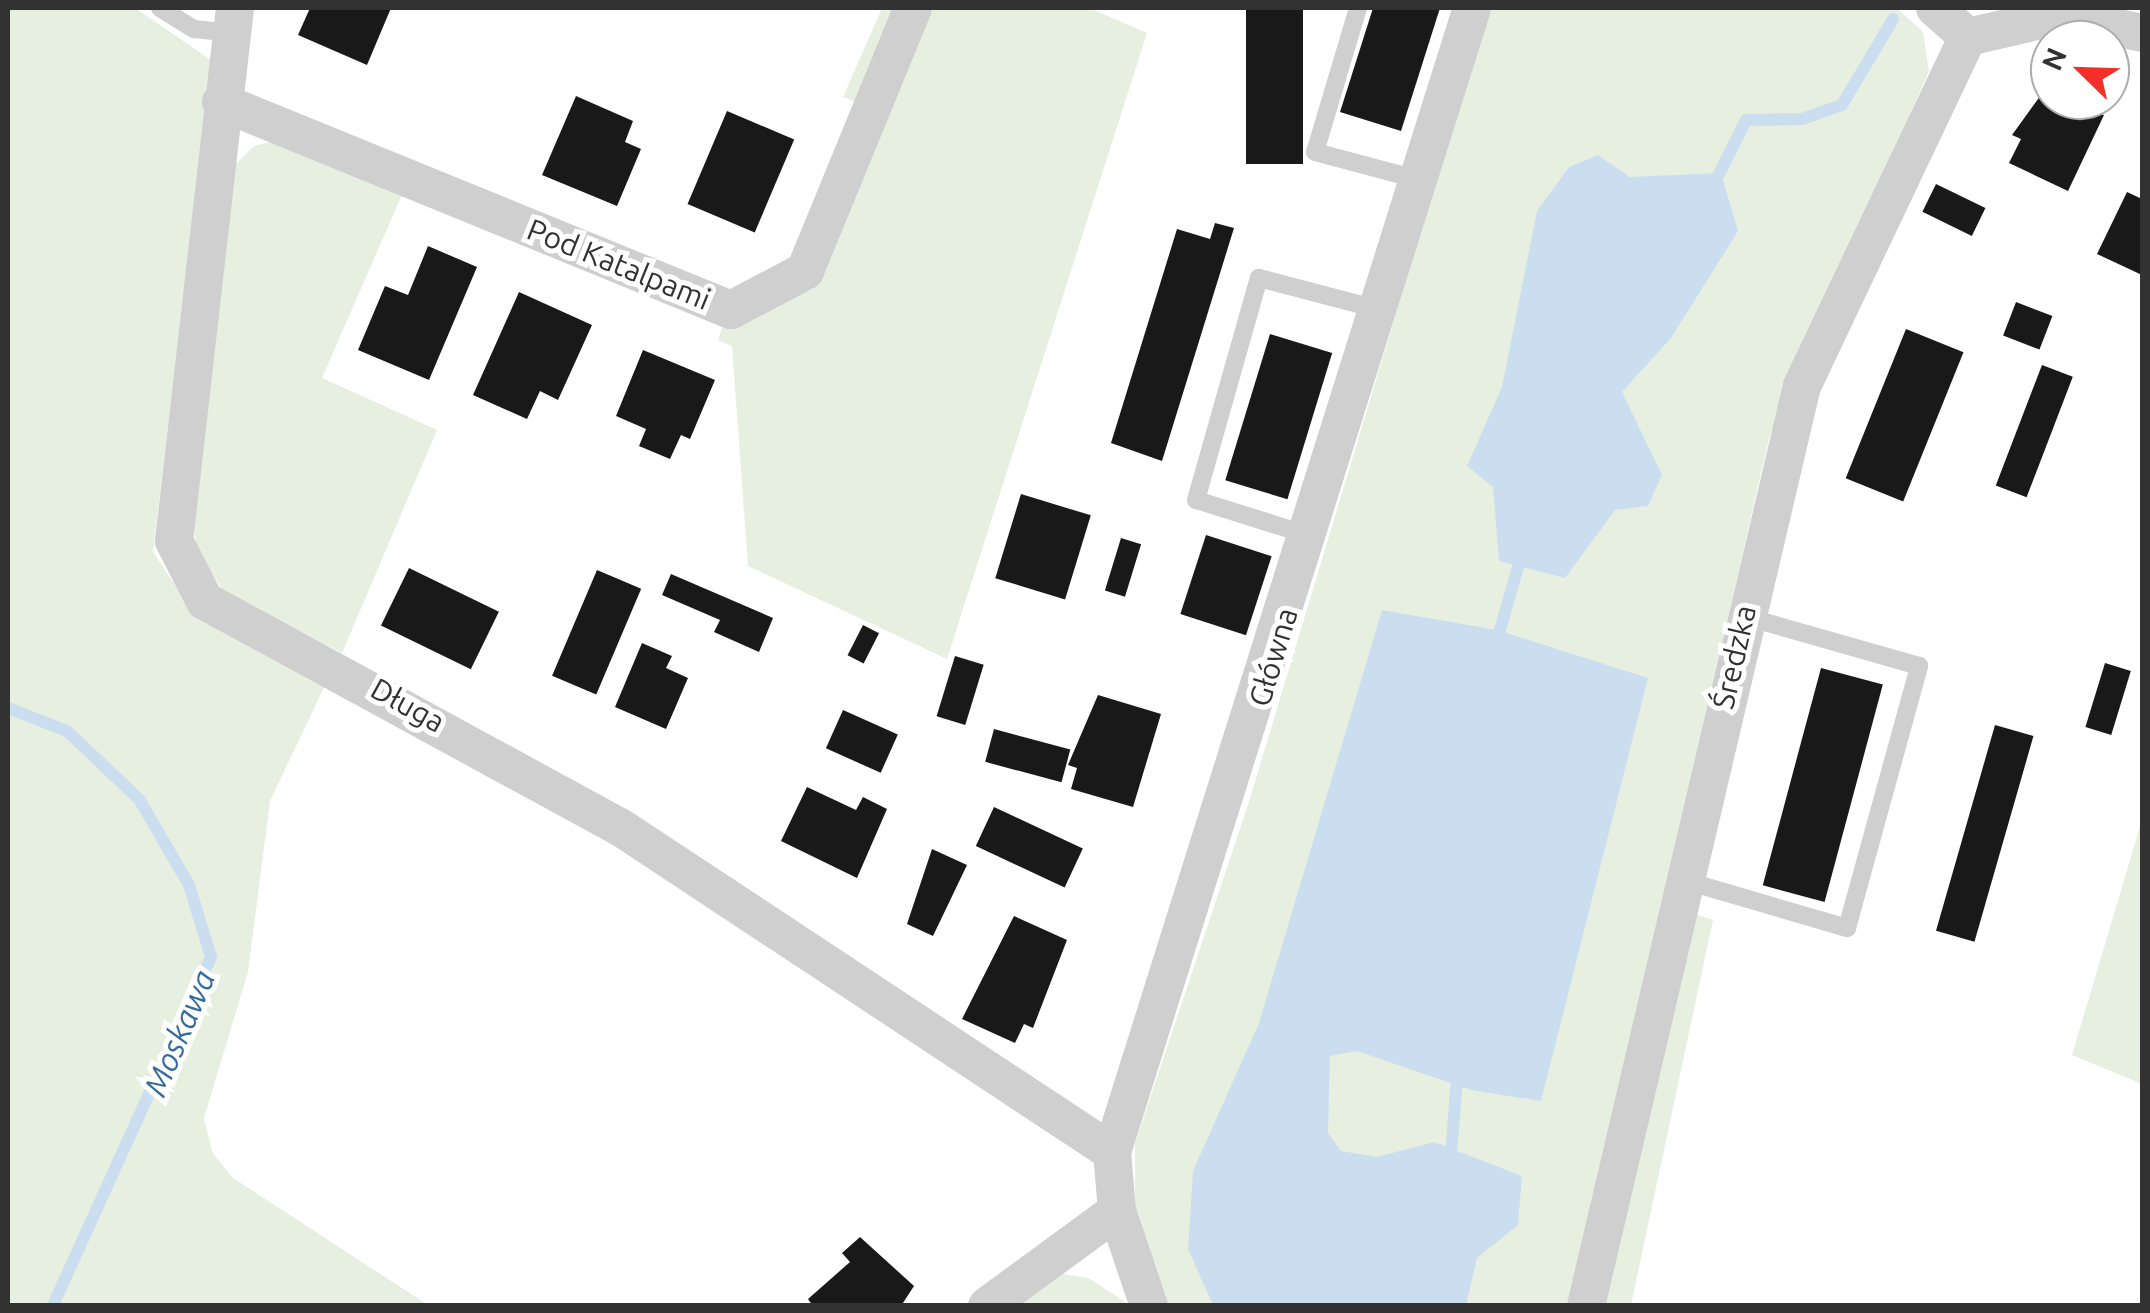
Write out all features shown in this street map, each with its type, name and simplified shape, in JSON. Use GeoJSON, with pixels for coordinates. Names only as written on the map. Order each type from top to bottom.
{"type":"FeatureCollection","features":[{"type":"Feature","properties":{"kind":"street","name":"Pod Katalpami"},"geometry":{"type":"LineString","coordinates":[[221,102],[731,310],[805,271],[913,8]]}},
{"type":"Feature","properties":{"kind":"street","name":"Główna"},"geometry":{"type":"LineString","coordinates":[[1149,1306],[1117,1211],[1112,1152],[1310,536],[1472,8]]}},
{"type":"Feature","properties":{"kind":"street"},"geometry":{"type":"LineString","coordinates":[[1934,8],[1968,37],[2058,16],[2142,33]]}},
{"type":"Feature","properties":{"kind":"street","name":"Długa"},"geometry":{"type":"LineString","coordinates":[[232,20],[174,541],[205,601],[620,827],[1112,1152]]}},
{"type":"Feature","properties":{"kind":"street","name":"Średzka"},"geometry":{"type":"LineString","coordinates":[[1586,1306],[1680,879],[1802,386],[1968,37]]}},
{"type":"Feature","properties":{"kind":"street"},"geometry":{"type":"LineString","coordinates":[[987,1306],[1117,1211]]}},
{"type":"Feature","properties":{"kind":"lane"},"geometry":{"type":"LineString","coordinates":[[160,8],[194,29],[232,20]]}},
{"type":"Feature","properties":{"kind":"lane"},"geometry":{"type":"LineString","coordinates":[[1358,8],[1315,152],[1420,180]]}},
{"type":"Feature","properties":{"kind":"lane"},"geometry":{"type":"LineString","coordinates":[[1310,536],[1196,500],[1259,278],[1377,309]]}},
{"type":"Feature","properties":{"kind":"lane"},"geometry":{"type":"LineString","coordinates":[[1680,879],[1847,928],[1919,666],[1744,616]]}},
{"type":"Feature","properties":{"kind":"green space"},"geometry":{"type":"Polygon","coordinates":[[[8,8],[135,8],[211,60],[153,552],[189,606],[329,677],[270,801],[248,972],[204,1118],[212,1152],[233,1178],[428,1305],[8,1306],[8,8]]]}},
{"type":"Feature","properties":{"kind":"green space"},"geometry":{"type":"Polygon","coordinates":[[[882,8],[899,8],[860,104],[843,97],[882,8]]]}},
{"type":"Feature","properties":{"kind":"green space"},"geometry":{"type":"Polygon","coordinates":[[[927,8],[1089,8],[1147,33],[947,659],[748,566],[732,346],[718,340],[722,328],[813,289],[927,8]]]}},
{"type":"Feature","properties":{"kind":"green space"},"geometry":{"type":"Polygon","coordinates":[[[1488,8],[1897,8],[1923,32],[1929,71],[1770,435],[1569,1305],[1163,1306],[1135,1208],[1135,1143],[1248,805],[1488,8]]]}},
{"type":"Feature","properties":{"kind":"green space"},"geometry":{"type":"Polygon","coordinates":[[[280,140],[404,190],[322,378],[437,430],[342,653],[223,591],[196,548],[192,512],[231,169],[254,146],[280,140]]]}},
{"type":"Feature","properties":{"kind":"green space"},"geometry":{"type":"Polygon","coordinates":[[[2142,820],[2142,1084],[2072,1055],[2142,820]]]}},
{"type":"Feature","properties":{"kind":"green space"},"geometry":{"type":"Polygon","coordinates":[[[1692,913],[1713,920],[1631,1305],[1602,1306],[1692,913]]]}},
{"type":"Feature","properties":{"kind":"green space"},"geometry":{"type":"Polygon","coordinates":[[[1062,1274],[1088,1278],[1130,1305],[1010,1306],[1062,1274]]]}},
{"type":"Feature","properties":{"kind":"water"},"geometry":{"type":"Polygon","coordinates":[[[1598,155],[1630,177],[1721,173],[1738,231],[1671,338],[1622,392],[1662,475],[1648,506],[1615,510],[1565,578],[1499,561],[1493,487],[1467,466],[1502,387],[1537,211],[1569,167],[1598,155]]]}},
{"type":"Feature","properties":{"kind":"water"},"geometry":{"type":"Polygon","coordinates":[[[1382,610],[1497,630],[1648,678],[1541,1101],[1471,1090],[1357,1051],[1330,1056],[1328,1133],[1341,1151],[1377,1157],[1434,1142],[1522,1176],[1518,1225],[1477,1258],[1466,1305],[1213,1305],[1188,1249],[1193,1171],[1259,1023],[1382,610]]]}},
{"type":"Feature","properties":{"kind":"building"},"geometry":{"type":"Polygon","coordinates":[[[310,8],[391,8],[367,65],[298,35],[310,8]]]}},
{"type":"Feature","properties":{"kind":"building"},"geometry":{"type":"Polygon","coordinates":[[[1246,8],[1303,8],[1303,164],[1246,164],[1246,8]]]}},
{"type":"Feature","properties":{"kind":"building"},"geometry":{"type":"Polygon","coordinates":[[[1373,8],[1440,8],[1401,131],[1340,112],[1373,8]]]}},
{"type":"Feature","properties":{"kind":"building"},"geometry":{"type":"Polygon","coordinates":[[[576,96],[633,121],[625,142],[641,149],[617,206],[542,175],[576,96]]]}},
{"type":"Feature","properties":{"kind":"building"},"geometry":{"type":"Polygon","coordinates":[[[2030,110],[2030,120],[2102,120],[2068,191],[2009,163],[2021,139],[2012,135],[2030,110]]]}},
{"type":"Feature","properties":{"kind":"building"},"geometry":{"type":"Polygon","coordinates":[[[727,111],[794,140],[755,232],[688,204],[727,111]]]}},
{"type":"Feature","properties":{"kind":"building"},"geometry":{"type":"Polygon","coordinates":[[[1936,184],[1985,208],[1972,236],[1922,212],[1936,184]]]}},
{"type":"Feature","properties":{"kind":"building"},"geometry":{"type":"Polygon","coordinates":[[[2127,192],[2142,199],[2142,275],[2097,254],[2127,192]]]}},
{"type":"Feature","properties":{"kind":"building"},"geometry":{"type":"Polygon","coordinates":[[[1215,223],[1234,228],[1162,461],[1111,443],[1177,229],[1210,239],[1215,223]]]}},
{"type":"Feature","properties":{"kind":"building"},"geometry":{"type":"Polygon","coordinates":[[[428,246],[477,267],[429,380],[358,350],[385,286],[408,295],[428,246]]]}},
{"type":"Feature","properties":{"kind":"building"},"geometry":{"type":"Polygon","coordinates":[[[519,292],[592,325],[558,400],[540,391],[527,419],[473,395],[519,292]]]}},
{"type":"Feature","properties":{"kind":"building"},"geometry":{"type":"Polygon","coordinates":[[[2016,302],[2052,316],[2040,350],[2003,336],[2016,302]]]}},
{"type":"Feature","properties":{"kind":"building"},"geometry":{"type":"Polygon","coordinates":[[[1906,329],[1963,352],[1903,502],[1846,478],[1906,329]]]}},
{"type":"Feature","properties":{"kind":"building"},"geometry":{"type":"Polygon","coordinates":[[[1270,334],[1332,353],[1287,499],[1225,480],[1270,334]]]}},
{"type":"Feature","properties":{"kind":"building"},"geometry":{"type":"Polygon","coordinates":[[[643,350],[715,380],[690,439],[681,435],[670,459],[639,446],[646,429],[616,416],[643,350]]]}},
{"type":"Feature","properties":{"kind":"building"},"geometry":{"type":"Polygon","coordinates":[[[2042,365],[2073,377],[2027,497],[1996,485],[2042,365]]]}},
{"type":"Feature","properties":{"kind":"building"},"geometry":{"type":"Polygon","coordinates":[[[1021,494],[1091,515],[1065,599],[995,578],[1021,494]]]}},
{"type":"Feature","properties":{"kind":"building"},"geometry":{"type":"Polygon","coordinates":[[[1206,535],[1272,556],[1246,635],[1180,614],[1206,535]]]}},
{"type":"Feature","properties":{"kind":"building"},"geometry":{"type":"Polygon","coordinates":[[[1121,538],[1141,544],[1125,597],[1105,591],[1121,538]]]}},
{"type":"Feature","properties":{"kind":"building"},"geometry":{"type":"Polygon","coordinates":[[[409,568],[499,612],[471,669],[381,626],[409,568]]]}},
{"type":"Feature","properties":{"kind":"building"},"geometry":{"type":"Polygon","coordinates":[[[597,570],[641,589],[596,695],[552,676],[597,570]]]}},
{"type":"Feature","properties":{"kind":"building"},"geometry":{"type":"Polygon","coordinates":[[[671,574],[773,618],[759,652],[714,632],[720,620],[662,595],[671,574]]]}},
{"type":"Feature","properties":{"kind":"building"},"geometry":{"type":"Polygon","coordinates":[[[863,625],[879,633],[864,663],[848,655],[863,625]]]}},
{"type":"Feature","properties":{"kind":"building"},"geometry":{"type":"Polygon","coordinates":[[[642,643],[672,656],[666,668],[688,678],[666,729],[615,707],[642,643]]]}},
{"type":"Feature","properties":{"kind":"building"},"geometry":{"type":"Polygon","coordinates":[[[955,656],[984,665],[965,725],[937,716],[955,656]]]}},
{"type":"Feature","properties":{"kind":"building"},"geometry":{"type":"Polygon","coordinates":[[[2105,663],[2131,671],[2111,735],[2085,727],[2105,663]]]}},
{"type":"Feature","properties":{"kind":"building"},"geometry":{"type":"Polygon","coordinates":[[[1821,668],[1883,685],[1825,902],[1763,885],[1821,668]]]}},
{"type":"Feature","properties":{"kind":"building"},"geometry":{"type":"Polygon","coordinates":[[[1098,695],[1161,714],[1133,807],[1071,789],[1077,768],[1068,765],[1098,695]]]}},
{"type":"Feature","properties":{"kind":"building"},"geometry":{"type":"Polygon","coordinates":[[[843,710],[898,734],[881,773],[826,748],[843,710]]]}},
{"type":"Feature","properties":{"kind":"building"},"geometry":{"type":"Polygon","coordinates":[[[1995,725],[2033,736],[1974,942],[1936,931],[1995,725]]]}},
{"type":"Feature","properties":{"kind":"building"},"geometry":{"type":"Polygon","coordinates":[[[994,729],[1070,749],[1062,782],[985,762],[994,729]]]}},
{"type":"Feature","properties":{"kind":"building"},"geometry":{"type":"Polygon","coordinates":[[[807,787],[856,810],[863,797],[887,809],[857,878],[781,841],[807,787]]]}},
{"type":"Feature","properties":{"kind":"building"},"geometry":{"type":"Polygon","coordinates":[[[994,807],[1083,848],[1065,887],[976,846],[994,807]]]}},
{"type":"Feature","properties":{"kind":"building"},"geometry":{"type":"Polygon","coordinates":[[[932,849],[967,865],[933,936],[907,924],[932,849]]]}},
{"type":"Feature","properties":{"kind":"building"},"geometry":{"type":"Polygon","coordinates":[[[1014,916],[1067,940],[1033,1028],[1024,1024],[1015,1043],[962,1019],[1014,916]]]}},
{"type":"Feature","properties":{"kind":"building"},"geometry":{"type":"Polygon","coordinates":[[[860,1237],[914,1286],[901,1306],[813,1306],[808,1299],[850,1262],[842,1253],[860,1237]]]}},
{"type":"Feature","properties":{"kind":"waterway"},"geometry":{"type":"LineString","coordinates":[[1713,186],[1746,120],[1802,119],[1842,105],[1893,19]]}},
{"type":"Feature","properties":{"kind":"waterway"},"geometry":{"type":"LineString","coordinates":[[1496,644],[1522,553]]}},
{"type":"Feature","properties":{"kind":"waterway","name":"Moskawa"},"geometry":{"type":"LineString","coordinates":[[8,708],[67,731],[139,799],[189,885],[211,957],[53,1306]]}},
{"type":"Feature","properties":{"kind":"waterway"},"geometry":{"type":"LineString","coordinates":[[1450,1166],[1458,1067]]}}]}
